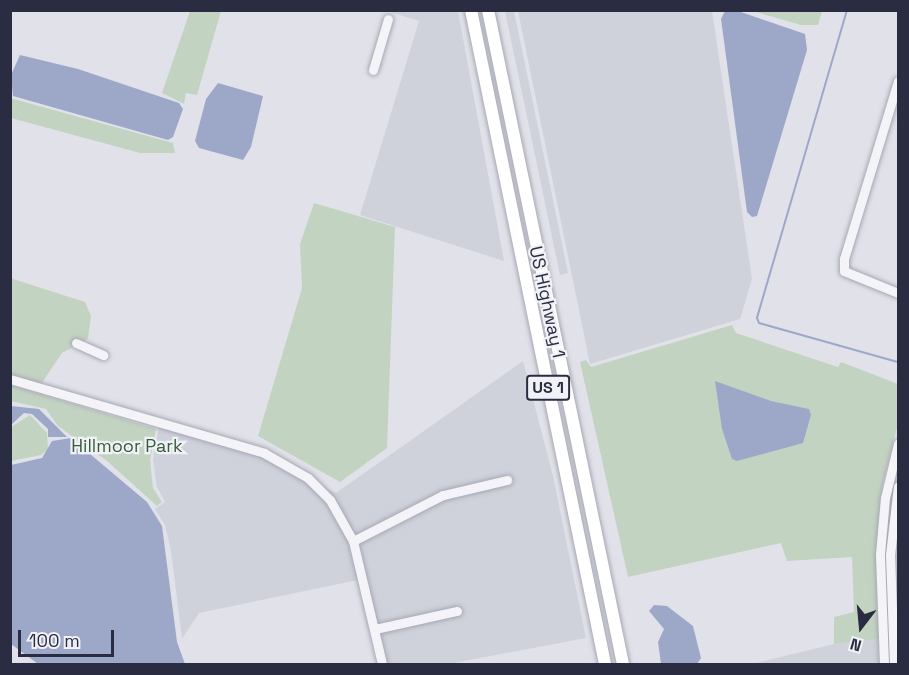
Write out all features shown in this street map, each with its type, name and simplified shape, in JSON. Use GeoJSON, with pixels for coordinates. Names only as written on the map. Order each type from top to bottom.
{"type":"FeatureCollection","features":[{"type":"Feature","properties":{"kind":"main road","name":"US Highway 1"},"geometry":{"type":"LineString","coordinates":[[471,10],[605,664]]}},
{"type":"Feature","properties":{"kind":"main road","name":"US Highway 1"},"geometry":{"type":"LineString","coordinates":[[488,10],[623,664]]}},
{"type":"Feature","properties":{"kind":"main road"},"geometry":{"type":"LineString","coordinates":[[486,83],[507,100]]}},
{"type":"Feature","properties":{"kind":"main road"},"geometry":{"type":"LineString","coordinates":[[492,111],[512,130]]}},
{"type":"Feature","properties":{"kind":"main road"},"geometry":{"type":"LineString","coordinates":[[564,465],[574,476],[584,478]]}},
{"type":"Feature","properties":{"kind":"main road"},"geometry":{"type":"LineString","coordinates":[[568,484],[578,488],[589,504]]}},
{"type":"Feature","properties":{"kind":"street"},"geometry":{"type":"LineString","coordinates":[[373,70],[388,19]]}},
{"type":"Feature","properties":{"kind":"street"},"geometry":{"type":"LineString","coordinates":[[898,81],[850,237],[844,271],[858,280],[898,293]]}},
{"type":"Feature","properties":{"kind":"street"},"geometry":{"type":"LineString","coordinates":[[76,343],[103,355]]}},
{"type":"Feature","properties":{"kind":"street"},"geometry":{"type":"LineString","coordinates":[[10,379],[274,458],[319,488],[340,515],[353,541],[382,664]]}},
{"type":"Feature","properties":{"kind":"street"},"geometry":{"type":"LineString","coordinates":[[894,664],[887,534],[898,444]]}},
{"type":"Feature","properties":{"kind":"street"},"geometry":{"type":"LineString","coordinates":[[353,541],[443,495],[507,480]]}},
{"type":"Feature","properties":{"kind":"street"},"geometry":{"type":"LineString","coordinates":[[887,534],[898,486]]}},
{"type":"Feature","properties":{"kind":"street"},"geometry":{"type":"LineString","coordinates":[[375,629],[457,611]]}},
{"type":"Feature","properties":{"kind":"street"},"geometry":{"type":"LineString","coordinates":[[884,664],[891,634]]}},
{"type":"Feature","properties":{"kind":"shaded area"},"geometry":{"type":"Polygon","coordinates":[[[387,11],[458,11],[504,261],[360,215],[419,21],[387,11]]]}},
{"type":"Feature","properties":{"kind":"shaded area"},"geometry":{"type":"Polygon","coordinates":[[[505,11],[514,11],[568,273],[560,275],[505,11]]]}},
{"type":"Feature","properties":{"kind":"shaded area"},"geometry":{"type":"Polygon","coordinates":[[[518,11],[712,11],[752,279],[740,319],[590,364],[518,11]]]}},
{"type":"Feature","properties":{"kind":"shaded area"},"geometry":{"type":"Polygon","coordinates":[[[523,361],[553,476],[586,638],[448,664],[386,664],[356,540],[343,512],[322,486],[336,493],[523,361]]]}},
{"type":"Feature","properties":{"kind":"shaded area"},"geometry":{"type":"Polygon","coordinates":[[[159,426],[263,457],[306,481],[328,503],[350,542],[358,580],[199,613],[182,639],[171,551],[165,525],[155,509],[165,502],[157,487],[153,460],[159,426]]]}},
{"type":"Feature","properties":{"kind":"shaded area"},"geometry":{"type":"Polygon","coordinates":[[[879,639],[880,664],[752,664],[834,644],[879,639]]]}},
{"type":"Feature","properties":{"kind":"green space"},"geometry":{"type":"Polygon","coordinates":[[[822,10],[818,25],[801,25],[753,11],[822,10]]]}},
{"type":"Feature","properties":{"kind":"green space"},"geometry":{"type":"Polygon","coordinates":[[[190,11],[221,11],[197,95],[186,93],[184,104],[162,93],[190,11]]]}},
{"type":"Feature","properties":{"kind":"green space"},"geometry":{"type":"Polygon","coordinates":[[[10,98],[173,143],[175,153],[140,153],[11,118],[10,98]]]}},
{"type":"Feature","properties":{"kind":"green space"},"geometry":{"type":"Polygon","coordinates":[[[314,203],[395,227],[387,448],[340,482],[258,436],[302,288],[300,244],[314,203]]]}},
{"type":"Feature","properties":{"kind":"green space"},"geometry":{"type":"Polygon","coordinates":[[[10,278],[85,302],[91,316],[88,339],[62,353],[41,384],[11,376],[10,278]]]}},
{"type":"Feature","properties":{"kind":"green space"},"geometry":{"type":"Polygon","coordinates":[[[732,325],[736,333],[838,367],[841,362],[898,384],[898,424],[883,483],[877,554],[879,639],[834,644],[834,617],[854,612],[852,557],[787,561],[781,543],[628,577],[580,362],[586,360],[591,367],[732,325]]]}},
{"type":"Feature","properties":{"kind":"green space","name":"Hillmoor Park"},"geometry":{"type":"Polygon","coordinates":[[[11,385],[156,429],[150,460],[153,488],[162,502],[157,506],[107,461],[58,426],[46,409],[11,401],[11,385]]]}},
{"type":"Feature","properties":{"kind":"green space","name":"Hillmoor Park"},"geometry":{"type":"Polygon","coordinates":[[[30,415],[47,433],[48,449],[41,455],[11,461],[11,427],[30,415]]]}},
{"type":"Feature","properties":{"kind":"water"},"geometry":{"type":"Polygon","coordinates":[[[725,11],[738,11],[805,34],[807,50],[757,216],[752,217],[747,212],[721,19],[725,11]]]}},
{"type":"Feature","properties":{"kind":"water"},"geometry":{"type":"Polygon","coordinates":[[[20,55],[78,69],[179,103],[183,109],[173,137],[168,140],[13,96],[11,75],[20,55]]]}},
{"type":"Feature","properties":{"kind":"water"},"geometry":{"type":"Polygon","coordinates":[[[218,83],[263,96],[251,147],[243,160],[199,148],[195,141],[206,99],[218,83]]]}},
{"type":"Feature","properties":{"kind":"water"},"geometry":{"type":"Polygon","coordinates":[[[715,381],[771,401],[809,409],[811,415],[803,443],[737,461],[732,459],[722,429],[715,381]]]}},
{"type":"Feature","properties":{"kind":"water"},"geometry":{"type":"Polygon","coordinates":[[[11,406],[39,409],[67,437],[48,437],[48,429],[32,414],[24,413],[11,425],[11,406]]]}},
{"type":"Feature","properties":{"kind":"water"},"geometry":{"type":"Polygon","coordinates":[[[71,438],[147,502],[162,526],[177,642],[185,664],[38,664],[11,644],[11,465],[42,458],[52,441],[71,438]]]}},
{"type":"Feature","properties":{"kind":"water"},"geometry":{"type":"Polygon","coordinates":[[[654,605],[667,606],[693,626],[701,658],[697,664],[661,664],[658,642],[664,629],[649,611],[654,605]]]}},
{"type":"Feature","properties":{"kind":"waterway"},"geometry":{"type":"LineString","coordinates":[[847,10],[757,318],[759,323],[898,362]]}}]}
